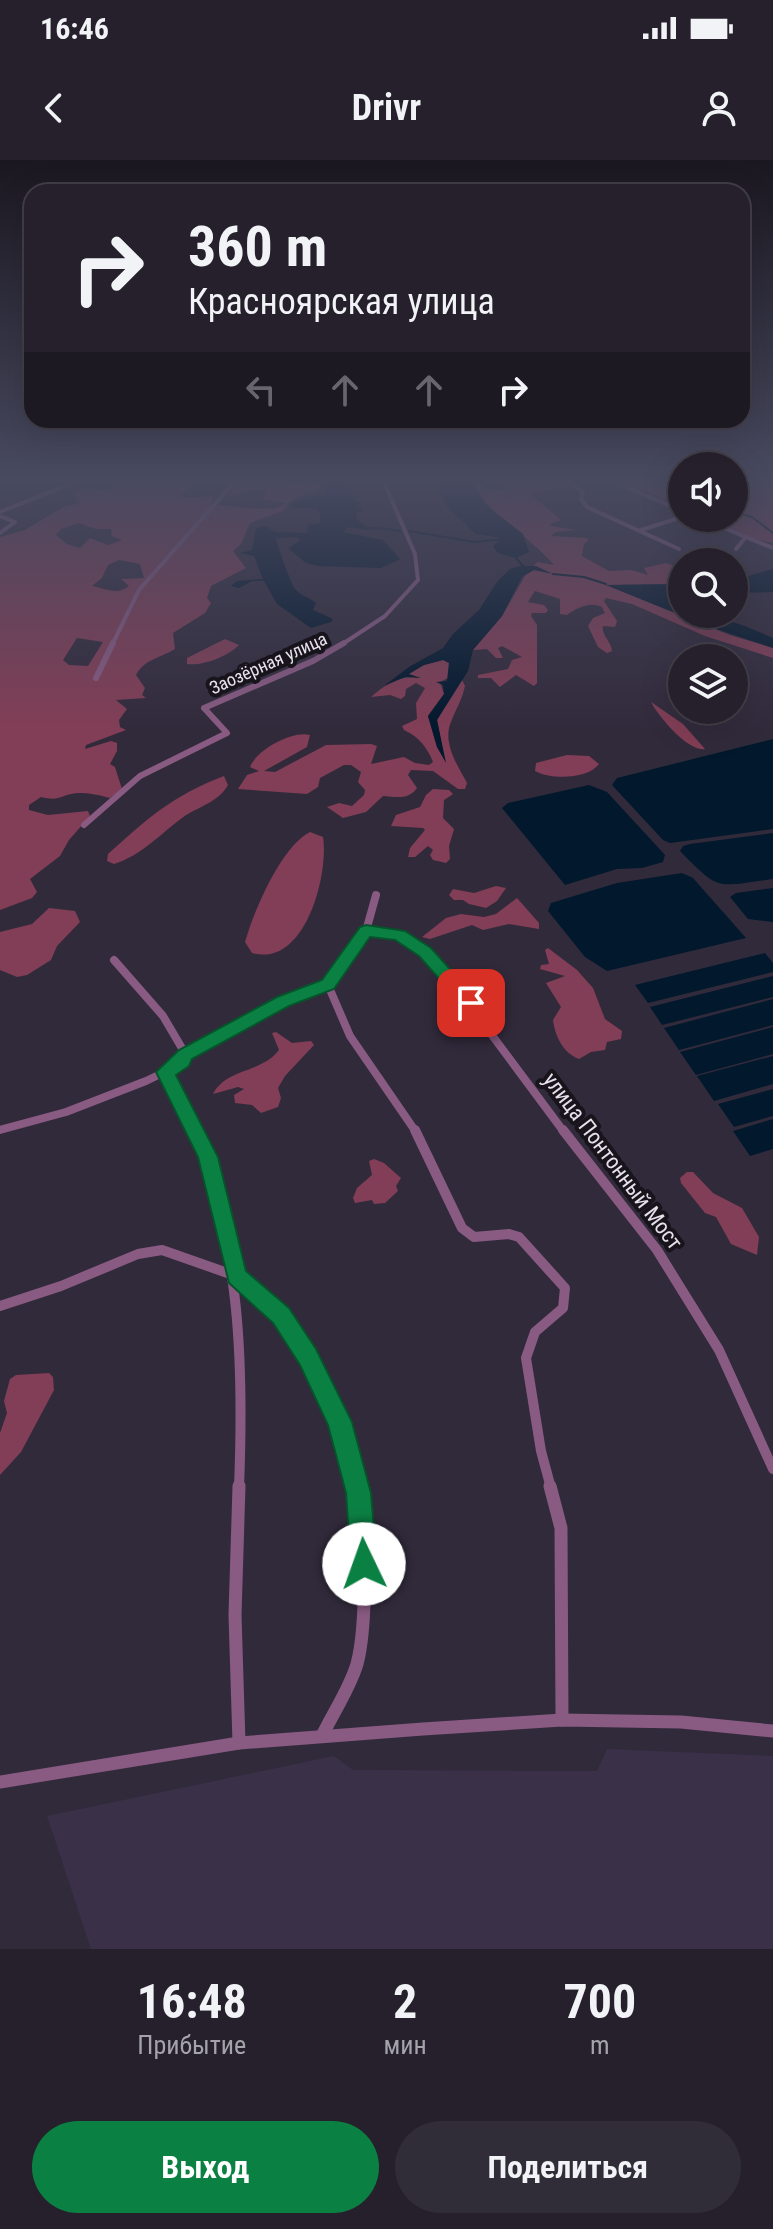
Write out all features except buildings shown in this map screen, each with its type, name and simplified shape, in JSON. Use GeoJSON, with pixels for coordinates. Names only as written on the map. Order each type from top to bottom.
{"type":"FeatureCollection","features":[{"type":"Feature","properties":{"kind":"street"},"geometry":{"type":"LineString","coordinates":[[96,678],[144,582],[161,563]]}},
{"type":"Feature","properties":{"kind":"street","name":"Заозёрная улица"},"geometry":{"type":"LineString","coordinates":[[84,825],[140,776],[227,733],[204,708],[313,661],[385,616],[414,587],[418,580],[416,563]]}},
{"type":"Feature","properties":{"kind":"street"},"geometry":{"type":"LineString","coordinates":[[0,1130],[66,1112],[165,1072],[186,1055],[283,1001],[328,985],[366,931],[376,895]]}},
{"type":"Feature","properties":{"kind":"street","name":"улица Понтонный Мост"},"geometry":{"type":"LineString","coordinates":[[366,931],[399,935],[417,946],[439,964],[471,1003],[683,1289],[719,1350],[773,1469]]}},
{"type":"Feature","properties":{"kind":"street"},"geometry":{"type":"LineString","coordinates":[[114,960],[145,991],[186,1055]]}},
{"type":"Feature","properties":{"kind":"street"},"geometry":{"type":"LineString","coordinates":[[328,985],[342,1027],[379,1072],[407,1115],[462,1228],[474,1237],[509,1234],[519,1237],[565,1288],[563,1308],[535,1332],[526,1358],[541,1451],[561,1528],[562,1720]]}},
{"type":"Feature","properties":{"kind":"street"},"geometry":{"type":"LineString","coordinates":[[165,1072],[208,1157],[236,1276],[242,1459],[236,1577],[239,1743]]}},
{"type":"Feature","properties":{"kind":"street"},"geometry":{"type":"LineString","coordinates":[[0,1306],[152,1250],[172,1252],[213,1270],[236,1276],[281,1315],[308,1357],[340,1422],[359,1493],[363,1535],[362,1632],[357,1664],[322,1736]]}},
{"type":"Feature","properties":{"kind":"street"},"geometry":{"type":"LineString","coordinates":[[0,1782],[239,1743],[562,1720],[681,1722],[773,1731]]}},
{"type":"Feature","properties":{"kind":"shaded area"},"geometry":{"type":"Polygon","coordinates":[[[0,563],[111,563],[92,586],[120,590],[129,586],[121,579],[144,578],[137,563],[243,563],[246,568],[211,586],[207,598],[211,603],[205,613],[173,633],[175,649],[139,670],[136,675],[145,688],[142,695],[146,698],[116,700],[127,709],[119,720],[120,727],[126,730],[86,745],[85,749],[111,741],[117,743],[117,751],[110,764],[115,767],[122,789],[110,798],[78,793],[57,798],[41,797],[29,805],[29,810],[48,815],[88,811],[90,816],[60,856],[30,879],[37,892],[32,898],[0,910],[0,563]],[[77,638],[63,660],[69,665],[88,666],[103,642],[77,638]]]}},
{"type":"Feature","properties":{"kind":"shaded area"},"geometry":{"type":"Polygon","coordinates":[[[595,563],[609,571],[631,570],[648,575],[644,568],[668,564],[668,584],[606,585],[668,610],[668,620],[632,604],[606,598],[604,601],[617,621],[615,627],[603,626],[612,651],[607,653],[598,647],[588,626],[593,618],[605,613],[602,607],[588,605],[567,615],[560,614],[560,599],[535,591],[528,602],[544,605],[548,610],[546,613],[532,613],[531,616],[537,625],[537,683],[534,686],[516,675],[500,687],[491,678],[478,678],[478,675],[508,669],[512,660],[522,657],[502,646],[498,648],[503,658],[496,658],[487,649],[473,650],[502,616],[526,574],[534,570],[550,573],[533,566],[595,563]]]}},
{"type":"Feature","properties":{"kind":"shaded area"},"geometry":{"type":"Polygon","coordinates":[[[687,628],[713,628],[773,648],[773,658],[748,650],[748,644],[730,644],[687,628]]]}},
{"type":"Feature","properties":{"kind":"shaded area"},"geometry":{"type":"Polygon","coordinates":[[[225,639],[239,645],[214,660],[187,664],[187,658],[225,639]]]}},
{"type":"Feature","properties":{"kind":"shaded area"},"geometry":{"type":"Polygon","coordinates":[[[443,660],[449,663],[448,678],[440,682],[444,694],[428,716],[437,747],[444,757],[437,720],[461,678],[465,686],[448,738],[452,754],[467,783],[465,789],[458,789],[433,771],[411,770],[408,775],[417,788],[410,794],[402,797],[383,796],[366,812],[343,818],[327,807],[339,803],[352,806],[365,790],[358,782],[361,772],[351,765],[344,765],[320,778],[318,787],[307,794],[238,789],[247,775],[259,771],[250,767],[267,748],[285,738],[303,734],[310,735],[307,747],[264,771],[275,772],[326,745],[377,746],[371,764],[404,757],[429,765],[433,762],[425,747],[402,726],[417,719],[416,703],[425,688],[416,683],[406,689],[401,699],[390,695],[371,697],[391,682],[415,677],[408,674],[424,665],[443,660]]]}},
{"type":"Feature","properties":{"kind":"shaded area"},"geometry":{"type":"Polygon","coordinates":[[[651,702],[668,714],[668,724],[683,724],[705,749],[691,745],[683,739],[667,724],[651,702]]]}},
{"type":"Feature","properties":{"kind":"shaded area"},"geometry":{"type":"Polygon","coordinates":[[[567,755],[589,756],[599,764],[587,773],[569,776],[550,776],[535,771],[536,763],[567,755]]]}},
{"type":"Feature","properties":{"kind":"shaded area"},"geometry":{"type":"Polygon","coordinates":[[[224,776],[228,785],[213,800],[182,818],[133,855],[114,864],[107,861],[108,854],[162,809],[224,776]]]}},
{"type":"Feature","properties":{"kind":"shaded area"},"geometry":{"type":"Polygon","coordinates":[[[433,789],[449,790],[453,794],[444,800],[443,818],[454,829],[449,846],[450,859],[446,863],[433,860],[430,855],[433,850],[428,846],[415,857],[408,857],[410,848],[425,830],[391,826],[396,815],[420,807],[433,789]]]}},
{"type":"Feature","properties":{"kind":"shaded area"},"geometry":{"type":"Polygon","coordinates":[[[310,832],[323,837],[324,853],[322,873],[310,914],[299,933],[286,946],[271,954],[252,953],[245,942],[262,897],[289,851],[310,832]]]}},
{"type":"Feature","properties":{"kind":"shaded area"},"geometry":{"type":"Polygon","coordinates":[[[496,886],[506,888],[497,901],[486,908],[454,900],[449,895],[453,889],[474,893],[496,886]]]}},
{"type":"Feature","properties":{"kind":"shaded area"},"geometry":{"type":"Polygon","coordinates":[[[517,898],[539,923],[539,929],[509,924],[483,930],[472,925],[430,939],[422,937],[446,918],[461,914],[484,917],[496,914],[517,898]]]}},
{"type":"Feature","properties":{"kind":"shaded area"},"geometry":{"type":"Polygon","coordinates":[[[49,908],[75,911],[80,922],[57,946],[51,960],[27,975],[17,977],[0,970],[0,932],[32,924],[49,908]]]}},
{"type":"Feature","properties":{"kind":"shaded area"},"geometry":{"type":"Polygon","coordinates":[[[548,948],[577,970],[593,988],[605,1019],[622,1031],[621,1039],[607,1042],[605,1050],[591,1052],[579,1059],[568,1053],[561,1043],[553,1020],[561,1007],[546,983],[565,976],[540,969],[541,965],[549,964],[545,950],[548,948]]]}},
{"type":"Feature","properties":{"kind":"shaded area"},"geometry":{"type":"Polygon","coordinates":[[[276,1032],[292,1043],[311,1041],[314,1045],[278,1088],[281,1098],[278,1107],[261,1113],[252,1105],[235,1103],[234,1095],[244,1089],[238,1087],[213,1094],[226,1079],[272,1057],[279,1050],[272,1033],[276,1032]]]}},
{"type":"Feature","properties":{"kind":"shaded area"},"geometry":{"type":"Polygon","coordinates":[[[374,1159],[384,1163],[401,1178],[396,1186],[398,1191],[385,1203],[374,1204],[372,1200],[355,1203],[353,1198],[357,1188],[372,1175],[369,1161],[374,1159]]]}},
{"type":"Feature","properties":{"kind":"shaded area"},"geometry":{"type":"Polygon","coordinates":[[[687,1172],[693,1172],[713,1193],[742,1208],[759,1237],[757,1255],[731,1244],[716,1217],[705,1213],[681,1183],[680,1178],[687,1172]]]}},
{"type":"Feature","properties":{"kind":"shaded area"},"geometry":{"type":"Polygon","coordinates":[[[49,1373],[53,1377],[54,1390],[21,1452],[0,1475],[0,1433],[7,1413],[4,1401],[10,1379],[16,1375],[49,1373]]]}},
{"type":"Feature","properties":{"kind":"shaded area"},"geometry":{"type":"Polygon","coordinates":[[[607,1749],[773,1756],[773,1949],[91,1949],[47,1816],[334,1756],[353,1770],[597,1771],[607,1749]]]}},
{"type":"Feature","properties":{"kind":"water"},"geometry":{"type":"Polygon","coordinates":[[[257,563],[284,563],[295,589],[316,603],[313,610],[333,619],[311,628],[277,604],[264,581],[252,581],[239,588],[231,586],[237,581],[263,579],[257,563]]]}},
{"type":"Feature","properties":{"kind":"water"},"geometry":{"type":"Polygon","coordinates":[[[308,563],[391,563],[381,568],[308,563]]]}},
{"type":"Feature","properties":{"kind":"water"},"geometry":{"type":"Polygon","coordinates":[[[536,566],[553,574],[534,570],[522,577],[502,616],[473,650],[468,671],[437,720],[446,763],[437,747],[428,716],[444,694],[443,685],[436,682],[447,681],[449,663],[443,660],[424,665],[409,674],[421,678],[405,677],[384,686],[409,667],[443,648],[479,610],[497,582],[510,569],[536,566]]]}},
{"type":"Feature","properties":{"kind":"water"},"geometry":{"type":"Polygon","coordinates":[[[773,569],[773,592],[748,593],[748,576],[773,569]]]}},
{"type":"Feature","properties":{"kind":"water"},"geometry":{"type":"Polygon","coordinates":[[[668,584],[668,610],[606,585],[668,584]]]}},
{"type":"Feature","properties":{"kind":"water"},"geometry":{"type":"Polygon","coordinates":[[[713,628],[751,628],[773,638],[773,648],[713,628]]]}},
{"type":"Feature","properties":{"kind":"water"},"geometry":{"type":"Polygon","coordinates":[[[773,739],[773,829],[670,843],[663,840],[612,785],[617,778],[773,739]]]}},
{"type":"Feature","properties":{"kind":"water"},"geometry":{"type":"Polygon","coordinates":[[[589,785],[607,792],[665,855],[663,862],[642,868],[617,869],[565,885],[502,808],[508,803],[589,785]]]}},
{"type":"Feature","properties":{"kind":"water"},"geometry":{"type":"Polygon","coordinates":[[[773,833],[773,879],[720,883],[704,874],[680,851],[690,844],[773,833]]]}},
{"type":"Feature","properties":{"kind":"water"},"geometry":{"type":"Polygon","coordinates":[[[682,873],[693,878],[746,938],[607,971],[585,957],[548,911],[551,903],[617,883],[682,873]]]}},
{"type":"Feature","properties":{"kind":"water"},"geometry":{"type":"Polygon","coordinates":[[[773,888],[773,922],[748,919],[730,897],[736,893],[773,888]]]}},
{"type":"Feature","properties":{"kind":"water"},"geometry":{"type":"Polygon","coordinates":[[[765,953],[773,963],[773,972],[648,1003],[635,985],[765,953]]]}},
{"type":"Feature","properties":{"kind":"water"},"geometry":{"type":"Polygon","coordinates":[[[773,976],[773,997],[662,1025],[650,1007],[773,976]]]}},
{"type":"Feature","properties":{"kind":"water"},"geometry":{"type":"Polygon","coordinates":[[[773,999],[773,1025],[679,1050],[664,1028],[773,999]]]}},
{"type":"Feature","properties":{"kind":"water"},"geometry":{"type":"Polygon","coordinates":[[[773,1027],[773,1054],[696,1075],[680,1052],[773,1027]]]}},
{"type":"Feature","properties":{"kind":"water"},"geometry":{"type":"Polygon","coordinates":[[[773,1056],[773,1084],[714,1101],[697,1076],[773,1056]]]}},
{"type":"Feature","properties":{"kind":"water"},"geometry":{"type":"Polygon","coordinates":[[[773,1089],[773,1116],[734,1127],[718,1104],[773,1089]]]}},
{"type":"Feature","properties":{"kind":"water"},"geometry":{"type":"Polygon","coordinates":[[[773,1119],[773,1149],[750,1156],[733,1131],[773,1119]]]}},
{"type":"Feature","properties":{"kind":"waterway"},"geometry":{"type":"LineString","coordinates":[[553,574],[584,577],[606,584]]}},
{"type":"Feature","properties":{"kind":"route"},"geometry":{"type":"LineString","coordinates":[[364,1564],[359,1493],[340,1422],[308,1357],[281,1315],[263,1296],[236,1276],[227,1226],[205,1148],[165,1072],[175,1067],[186,1055],[283,1001],[328,985],[366,931],[399,935],[425,952],[471,1003]]}}]}
